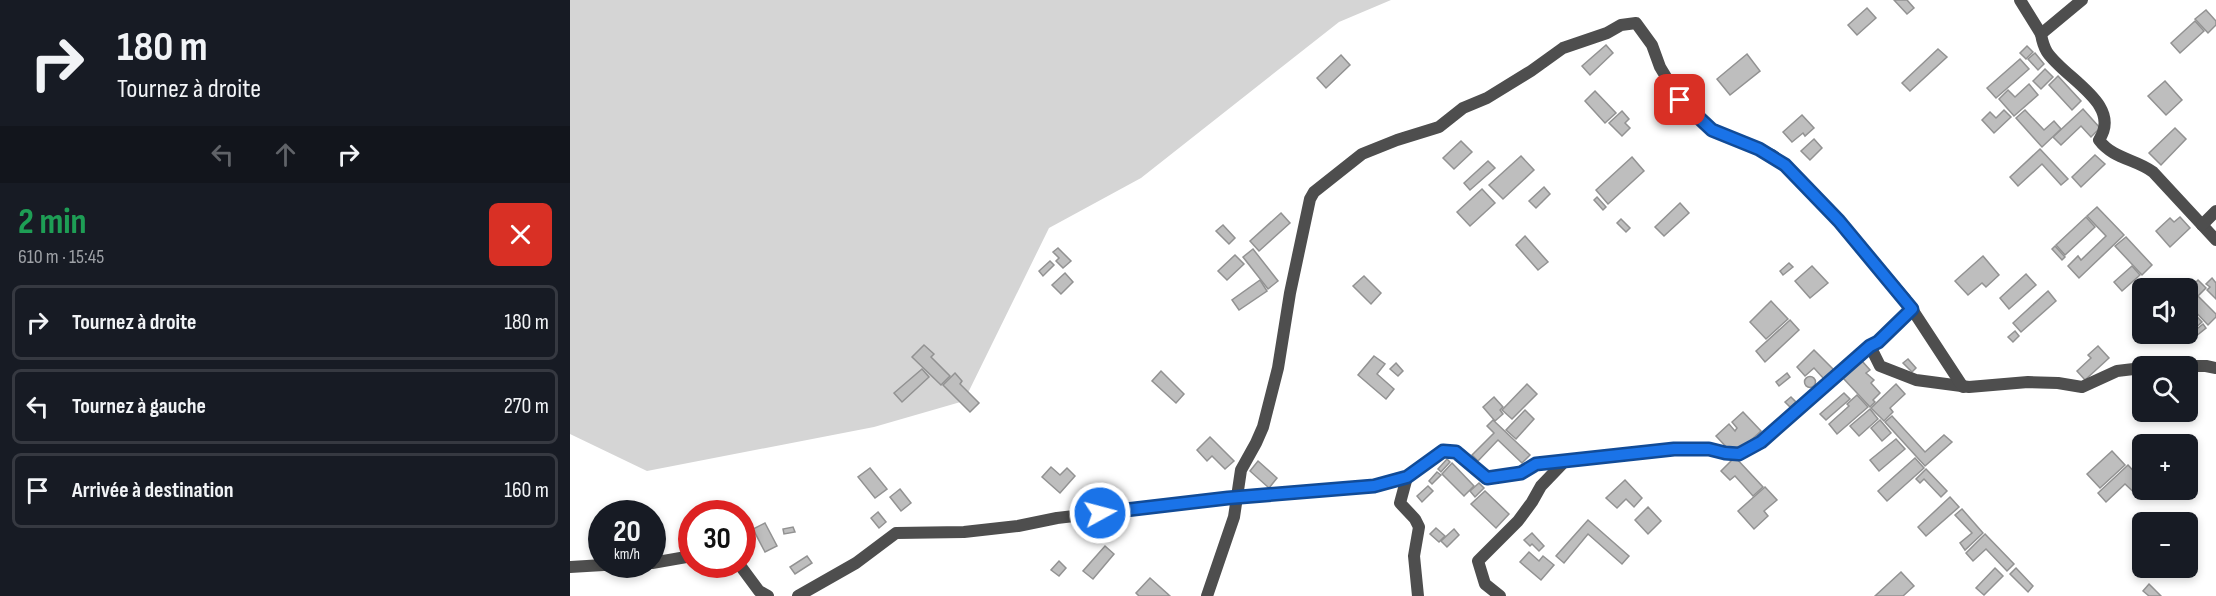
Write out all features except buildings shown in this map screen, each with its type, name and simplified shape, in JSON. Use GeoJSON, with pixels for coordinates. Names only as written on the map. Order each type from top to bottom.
{"type":"FeatureCollection","features":[{"type":"Feature","properties":{"kind":"street"},"geometry":{"type":"LineString","coordinates":[[2020,0],[2041,34],[2047,52],[2101,107],[2106,120],[2105,131],[2099,140],[2104,148],[2121,158],[2146,166],[2216,240]]}},
{"type":"Feature","properties":{"kind":"street"},"geometry":{"type":"LineString","coordinates":[[2041,34],[2082,0]]}},
{"type":"Feature","properties":{"kind":"street"},"geometry":{"type":"LineString","coordinates":[[1207,596],[1234,517],[1241,470],[1263,427],[1278,368],[1290,293],[1310,199],[1314,192],[1362,154],[1439,127],[1463,108],[1487,98],[1563,48],[1607,33],[1621,25],[1636,23],[1652,45],[1659,68],[1680,100],[1712,130],[1759,149],[1785,165],[1839,221],[1912,309],[1963,387]]}},
{"type":"Feature","properties":{"kind":"street"},"geometry":{"type":"LineString","coordinates":[[2202,225],[2216,211]]}},
{"type":"Feature","properties":{"kind":"street"},"geometry":{"type":"LineString","coordinates":[[798,596],[856,563],[896,533],[964,532],[1018,526],[1058,518],[1236,498],[1374,486],[1407,477],[1443,451],[1456,452],[1487,478],[1521,473],[1536,464],[1674,449],[1709,449],[1739,454],[1761,442],[1870,346],[1878,342],[1912,309]]}},
{"type":"Feature","properties":{"kind":"street"},"geometry":{"type":"LineString","coordinates":[[1870,346],[1880,366],[1916,380],[1963,387],[2028,382],[2058,382],[2082,387],[2117,371],[2132,369]]}},
{"type":"Feature","properties":{"kind":"street"},"geometry":{"type":"LineString","coordinates":[[2198,366],[2216,368]]}},
{"type":"Feature","properties":{"kind":"street"},"geometry":{"type":"LineString","coordinates":[[1500,596],[1485,584],[1478,561],[1518,521],[1541,486],[1564,462]]}},
{"type":"Feature","properties":{"kind":"street"},"geometry":{"type":"LineString","coordinates":[[1407,477],[1400,500],[1402,506],[1415,519],[1419,527],[1414,567],[1418,596]]}},
{"type":"Feature","properties":{"kind":"street"},"geometry":{"type":"LineString","coordinates":[[1234,517],[1260,496]]}},
{"type":"Feature","properties":{"kind":"street"},"geometry":{"type":"LineString","coordinates":[[570,567],[588,566]]}},
{"type":"Feature","properties":{"kind":"street"},"geometry":{"type":"LineString","coordinates":[[750,578],[759,591],[768,596]]}},
{"type":"Feature","properties":{"kind":"shaded area"},"geometry":{"type":"Polygon","coordinates":[[[570,0],[1391,0],[1339,22],[1141,178],[1049,228],[964,401],[874,427],[647,471],[570,434],[570,0]]]}},
{"type":"Feature","properties":{"kind":"route"},"geometry":{"type":"LineString","coordinates":[[1100,513],[1228,498],[1374,486],[1407,477],[1443,451],[1456,452],[1487,478],[1521,473],[1536,464],[1674,449],[1709,449],[1739,454],[1761,442],[1870,346],[1878,342],[1912,309],[1839,221],[1785,165],[1772,155],[1712,130],[1680,100]]}}]}
